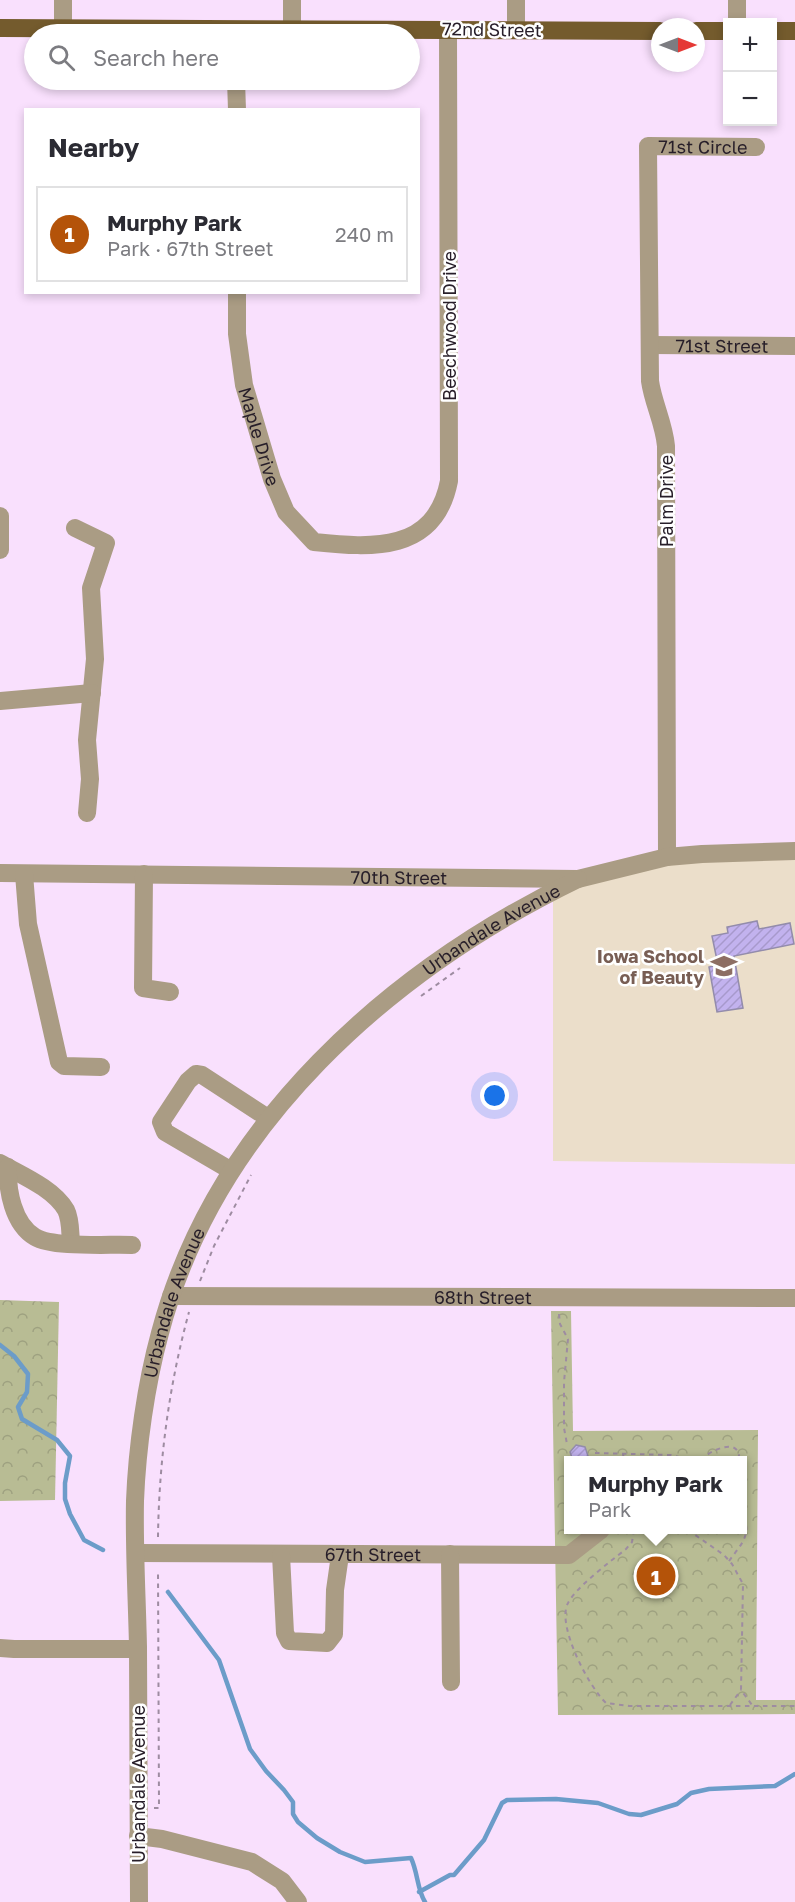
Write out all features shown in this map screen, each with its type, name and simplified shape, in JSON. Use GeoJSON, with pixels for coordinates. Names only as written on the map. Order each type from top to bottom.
{"type":"FeatureCollection","features":[{"type":"Feature","properties":{"kind":"main road","name":"72nd Street"},"geometry":{"type":"LineString","coordinates":[[0,28],[24,28]]}},
{"type":"Feature","properties":{"kind":"main road","name":"72nd Street"},"geometry":{"type":"LineString","coordinates":[[420,29],[651,30]]}},
{"type":"Feature","properties":{"kind":"main road"},"geometry":{"type":"LineString","coordinates":[[777,31],[795,30]]}},
{"type":"Feature","properties":{"kind":"main road"},"geometry":{"type":"LineString","coordinates":[[705,31],[723,31]]}},
{"type":"Feature","properties":{"kind":"street"},"geometry":{"type":"LineString","coordinates":[[63,0],[63,24]]}},
{"type":"Feature","properties":{"kind":"street"},"geometry":{"type":"LineString","coordinates":[[292,0],[292,24]]}},
{"type":"Feature","properties":{"kind":"street"},"geometry":{"type":"LineString","coordinates":[[516,0],[516,30]]}},
{"type":"Feature","properties":{"kind":"street"},"geometry":{"type":"LineString","coordinates":[[737,0],[737,18]]}},
{"type":"Feature","properties":{"kind":"street","name":"Beechwood Drive"},"geometry":{"type":"LineString","coordinates":[[341,545],[388,544],[414,535],[430,524],[446,496],[449,481],[448,29]]}},
{"type":"Feature","properties":{"kind":"street"},"geometry":{"type":"LineString","coordinates":[[236,90],[237,108]]}},
{"type":"Feature","properties":{"kind":"street","name":"71st Circle"},"geometry":{"type":"LineString","coordinates":[[648,146],[756,147]]}},
{"type":"Feature","properties":{"kind":"street","name":"Palm Drive"},"geometry":{"type":"LineString","coordinates":[[648,146],[651,390],[666,446],[667,857]]}},
{"type":"Feature","properties":{"kind":"street","name":"Maple Drive"},"geometry":{"type":"LineString","coordinates":[[237,294],[237,334],[242,377],[272,479],[286,512],[314,542],[341,545]]}},
{"type":"Feature","properties":{"kind":"street","name":"71st Street"},"geometry":{"type":"LineString","coordinates":[[650,345],[795,346]]}},
{"type":"Feature","properties":{"kind":"street"},"geometry":{"type":"LineString","coordinates":[[0,516],[0,550]]}},
{"type":"Feature","properties":{"kind":"street"},"geometry":{"type":"LineString","coordinates":[[75,528],[106,543],[91,588],[95,659],[87,740],[90,778],[87,813]]}},
{"type":"Feature","properties":{"kind":"street"},"geometry":{"type":"LineString","coordinates":[[0,701],[92,693]]}},
{"type":"Feature","properties":{"kind":"street","name":"70th Street"},"geometry":{"type":"LineString","coordinates":[[0,873],[578,879],[667,857],[795,851]]}},
{"type":"Feature","properties":{"kind":"street"},"geometry":{"type":"LineString","coordinates":[[24,874],[28,924],[59,1062],[64,1066],[101,1067]]}},
{"type":"Feature","properties":{"kind":"street"},"geometry":{"type":"LineString","coordinates":[[144,874],[143,987],[170,992]]}},
{"type":"Feature","properties":{"kind":"street","name":"Urbandale Avenue"},"geometry":{"type":"LineString","coordinates":[[139,1902],[135,1504],[140,1446],[159,1335],[171,1296],[201,1223],[230,1170],[268,1118],[326,1055],[396,992],[472,937],[578,879]]}},
{"type":"Feature","properties":{"kind":"street"},"geometry":{"type":"LineString","coordinates":[[230,1170],[165,1132],[161,1122],[188,1081],[196,1074],[202,1075],[268,1118]]}},
{"type":"Feature","properties":{"kind":"street"},"geometry":{"type":"LineString","coordinates":[[4,1165],[56,1198],[67,1211],[71,1243]]}},
{"type":"Feature","properties":{"kind":"street"},"geometry":{"type":"LineString","coordinates":[[4,1165],[12,1205],[27,1230],[36,1238],[50,1243],[132,1245]]}},
{"type":"Feature","properties":{"kind":"street","name":"68th Street"},"geometry":{"type":"LineString","coordinates":[[171,1296],[795,1298]]}},
{"type":"Feature","properties":{"kind":"street","name":"67th Street"},"geometry":{"type":"LineString","coordinates":[[136,1553],[569,1555],[596,1534]]}},
{"type":"Feature","properties":{"kind":"street"},"geometry":{"type":"LineString","coordinates":[[450,1554],[451,1682]]}},
{"type":"Feature","properties":{"kind":"street"},"geometry":{"type":"LineString","coordinates":[[281,1555],[285,1633],[289,1641],[327,1643],[334,1634],[335,1590],[340,1555]]}},
{"type":"Feature","properties":{"kind":"street"},"geometry":{"type":"LineString","coordinates":[[0,1648],[138,1649]]}},
{"type":"Feature","properties":{"kind":"street"},"geometry":{"type":"LineString","coordinates":[[138,1836],[162,1839],[252,1862],[282,1881],[296,1901]]}},
{"type":"Feature","properties":{"kind":"path"},"geometry":{"type":"LineString","coordinates":[[418,999],[464,964]]}},
{"type":"Feature","properties":{"kind":"path"},"geometry":{"type":"LineString","coordinates":[[200,1280],[214,1246],[252,1172]]}},
{"type":"Feature","properties":{"kind":"path"},"geometry":{"type":"LineString","coordinates":[[158,1544],[159,1497],[166,1423],[180,1349],[192,1304]]}},
{"type":"Feature","properties":{"kind":"path"},"geometry":{"type":"LineString","coordinates":[[559,1314],[560,1324],[568,1339],[564,1382],[564,1428],[567,1444]]}},
{"type":"Feature","properties":{"kind":"path"},"geometry":{"type":"LineString","coordinates":[[707,1456],[714,1450],[725,1447],[738,1451],[738,1456]]}},
{"type":"Feature","properties":{"kind":"path"},"geometry":{"type":"LineString","coordinates":[[595,1453],[675,1456]]}},
{"type":"Feature","properties":{"kind":"path"},"geometry":{"type":"LineString","coordinates":[[633,1534],[632,1542],[572,1597],[566,1608],[569,1635],[587,1677],[606,1703],[629,1706],[795,1706]]}},
{"type":"Feature","properties":{"kind":"path"},"geometry":{"type":"LineString","coordinates":[[695,1534],[724,1555],[743,1584],[741,1690],[752,1706]]}},
{"type":"Feature","properties":{"kind":"path"},"geometry":{"type":"LineString","coordinates":[[729,1561],[746,1534]]}},
{"type":"Feature","properties":{"kind":"path"},"geometry":{"type":"LineString","coordinates":[[147,1808],[159,1808],[158,1561]]}},
{"type":"Feature","properties":{"kind":"path"},"geometry":{"type":"LineString","coordinates":[[729,1706],[741,1690]]}},
{"type":"Feature","properties":{"kind":"shaded area"},"geometry":{"type":"Polygon","coordinates":[[[795,851],[795,1164],[553,1161],[553,891],[618,868],[795,851]]]}},
{"type":"Feature","properties":{"kind":"green space"},"geometry":{"type":"Polygon","coordinates":[[[0,1300],[59,1302],[55,1500],[0,1501],[0,1300]]]}},
{"type":"Feature","properties":{"kind":"green space"},"geometry":{"type":"Polygon","coordinates":[[[551,1311],[571,1311],[573,1431],[758,1430],[756,1700],[795,1700],[795,1714],[558,1715],[551,1311]]]}},
{"type":"Feature","properties":{"kind":"building","name":"Iowa School of Beauty"},"geometry":{"type":"Polygon","coordinates":[[[757,921],[759,929],[790,923],[794,944],[734,956],[743,1008],[717,1012],[709,967],[718,965],[712,936],[728,933],[727,927],[757,921]]]}},
{"type":"Feature","properties":{"kind":"building"},"geometry":{"type":"Polygon","coordinates":[[[576,1445],[585,1447],[588,1456],[571,1456],[570,1452],[576,1445]]]}},
{"type":"Feature","properties":{"kind":"waterway"},"geometry":{"type":"LineString","coordinates":[[0,1345],[14,1356],[28,1374],[27,1392],[18,1407],[22,1419],[57,1440],[70,1456],[65,1483],[65,1499],[70,1514],[84,1540],[103,1550]]}},
{"type":"Feature","properties":{"kind":"waterway"},"geometry":{"type":"LineString","coordinates":[[168,1592],[219,1660],[250,1749],[293,1802],[293,1814],[298,1822],[317,1838],[340,1852],[365,1862],[411,1858],[425,1902]]}},
{"type":"Feature","properties":{"kind":"waterway"},"geometry":{"type":"LineString","coordinates":[[419,1892],[454,1875],[484,1840],[502,1803],[507,1800],[556,1799],[598,1803],[629,1814],[641,1815],[677,1804],[691,1793],[709,1789],[775,1786],[795,1774]]}},
{"type":"Feature","properties":{"kind":"place","name":"Iowa School of Beauty"},"geometry":{"type":"Point","coordinates":[724,966]}},
{"type":"Feature","properties":{"kind":"place","name":"Murphy Park"},"geometry":{"type":"Point","coordinates":[656,1576]}}]}
